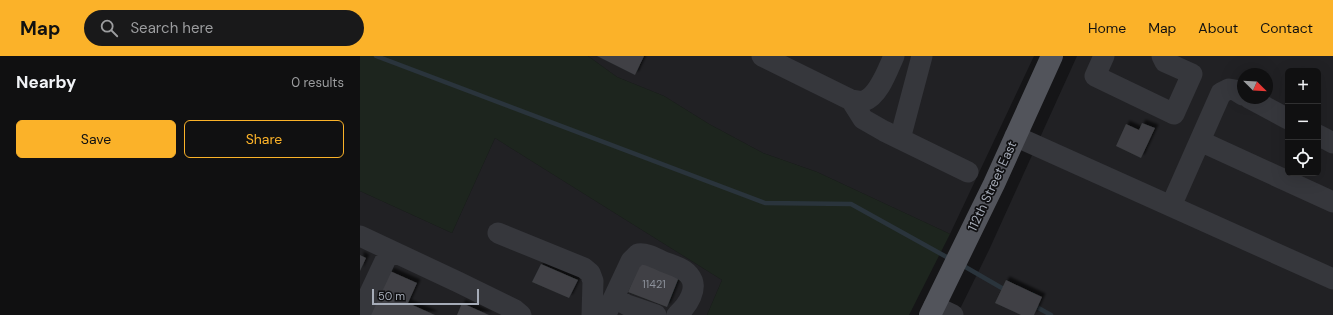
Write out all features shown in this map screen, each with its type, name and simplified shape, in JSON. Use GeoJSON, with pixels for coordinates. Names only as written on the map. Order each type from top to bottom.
{"type":"FeatureCollection","features":[{"type":"Feature","properties":{"kind":"main road","name":"112th Street East"},"geometry":{"type":"LineString","coordinates":[[939,312],[1015,136],[1052,56]]}},
{"type":"Feature","properties":{"kind":"lane"},"geometry":{"type":"LineString","coordinates":[[762,56],[851,100],[863,101],[875,92],[886,74],[894,56]]}},
{"type":"Feature","properties":{"kind":"lane"},"geometry":{"type":"LineString","coordinates":[[900,139],[922,56]]}},
{"type":"Feature","properties":{"kind":"lane"},"geometry":{"type":"LineString","coordinates":[[1104,56],[1094,76],[1174,114],[1192,74],[1165,62],[1162,56]]}},
{"type":"Feature","properties":{"kind":"lane"},"geometry":{"type":"LineString","coordinates":[[1171,206],[1221,93],[1229,89],[1237,91]]}},
{"type":"Feature","properties":{"kind":"lane"},"geometry":{"type":"LineString","coordinates":[[851,100],[863,119],[968,172]]}},
{"type":"Feature","properties":{"kind":"lane"},"geometry":{"type":"LineString","coordinates":[[1260,104],[1285,117]]}},
{"type":"Feature","properties":{"kind":"lane"},"geometry":{"type":"LineString","coordinates":[[1015,136],[1333,279]]}},
{"type":"Feature","properties":{"kind":"lane"},"geometry":{"type":"LineString","coordinates":[[1321,137],[1333,143]]}},
{"type":"Feature","properties":{"kind":"lane"},"geometry":{"type":"LineString","coordinates":[[1200,141],[1333,202]]}},
{"type":"Feature","properties":{"kind":"lane"},"geometry":{"type":"LineString","coordinates":[[498,233],[584,268],[590,273],[593,281],[592,315]]}},
{"type":"Feature","properties":{"kind":"lane"},"geometry":{"type":"LineString","coordinates":[[360,236],[516,313]]}},
{"type":"Feature","properties":{"kind":"lane"},"geometry":{"type":"LineString","coordinates":[[362,303],[390,250]]}},
{"type":"Feature","properties":{"kind":"lane"},"geometry":{"type":"LineString","coordinates":[[600,315],[608,310],[631,261],[638,254],[646,254],[682,270],[689,275],[692,282],[693,292],[688,304],[677,315]]}},
{"type":"Feature","properties":{"kind":"lane"},"geometry":{"type":"LineString","coordinates":[[614,298],[627,305],[656,315]]}},
{"type":"Feature","properties":{"kind":"shaded area"},"geometry":{"type":"Polygon","coordinates":[[[360,56],[588,56],[617,77],[664,96],[709,124],[763,153],[817,172],[950,234],[909,315],[707,315],[722,280],[495,138],[452,233],[360,191],[360,56]]]}},
{"type":"Feature","properties":{"kind":"shaded area"},"geometry":{"type":"Polygon","coordinates":[[[588,56],[1034,56],[950,234],[817,172],[763,153],[709,124],[664,96],[617,77],[588,56]]]}},
{"type":"Feature","properties":{"kind":"shaded area"},"geometry":{"type":"Polygon","coordinates":[[[1077,56],[1333,56],[1333,315],[957,315],[989,250],[1077,56]]]}},
{"type":"Feature","properties":{"kind":"shaded area"},"geometry":{"type":"Polygon","coordinates":[[[495,138],[722,280],[707,315],[360,315],[360,191],[452,233],[495,138]]]}},
{"type":"Feature","properties":{"kind":"building"},"geometry":{"type":"Polygon","coordinates":[[[597,56],[644,56],[635,75],[597,56]]]}},
{"type":"Feature","properties":{"kind":"building"},"geometry":{"type":"Polygon","coordinates":[[[1142,123],[1155,128],[1141,158],[1116,146],[1126,124],[1139,130],[1142,123]]]}},
{"type":"Feature","properties":{"kind":"building"},"geometry":{"type":"Polygon","coordinates":[[[360,255],[366,258],[360,271],[360,255]]]}},
{"type":"Feature","properties":{"kind":"building"},"geometry":{"type":"Polygon","coordinates":[[[641,261],[679,277],[667,307],[628,292],[641,261]]]}},
{"type":"Feature","properties":{"kind":"building"},"geometry":{"type":"Polygon","coordinates":[[[541,264],[578,280],[569,298],[532,282],[541,264]]]}},
{"type":"Feature","properties":{"kind":"building"},"geometry":{"type":"Polygon","coordinates":[[[390,271],[417,283],[408,303],[435,315],[370,315],[390,271]]]}},
{"type":"Feature","properties":{"kind":"building"},"geometry":{"type":"Polygon","coordinates":[[[1006,280],[1042,297],[1034,315],[1021,315],[995,303],[1006,280]]]}},
{"type":"Feature","properties":{"kind":"building"},"geometry":{"type":"Polygon","coordinates":[[[462,303],[489,315],[457,315],[462,303]]]}},
{"type":"Feature","properties":{"kind":"waterway"},"geometry":{"type":"LineString","coordinates":[[376,56],[765,203],[851,204],[952,260]]}},
{"type":"Feature","properties":{"kind":"waterway"},"geometry":{"type":"LineString","coordinates":[[962,265],[1007,291]]}},
{"type":"Feature","properties":{"kind":"waterway"},"geometry":{"type":"LineString","coordinates":[[1033,305],[1051,315]]}}]}
